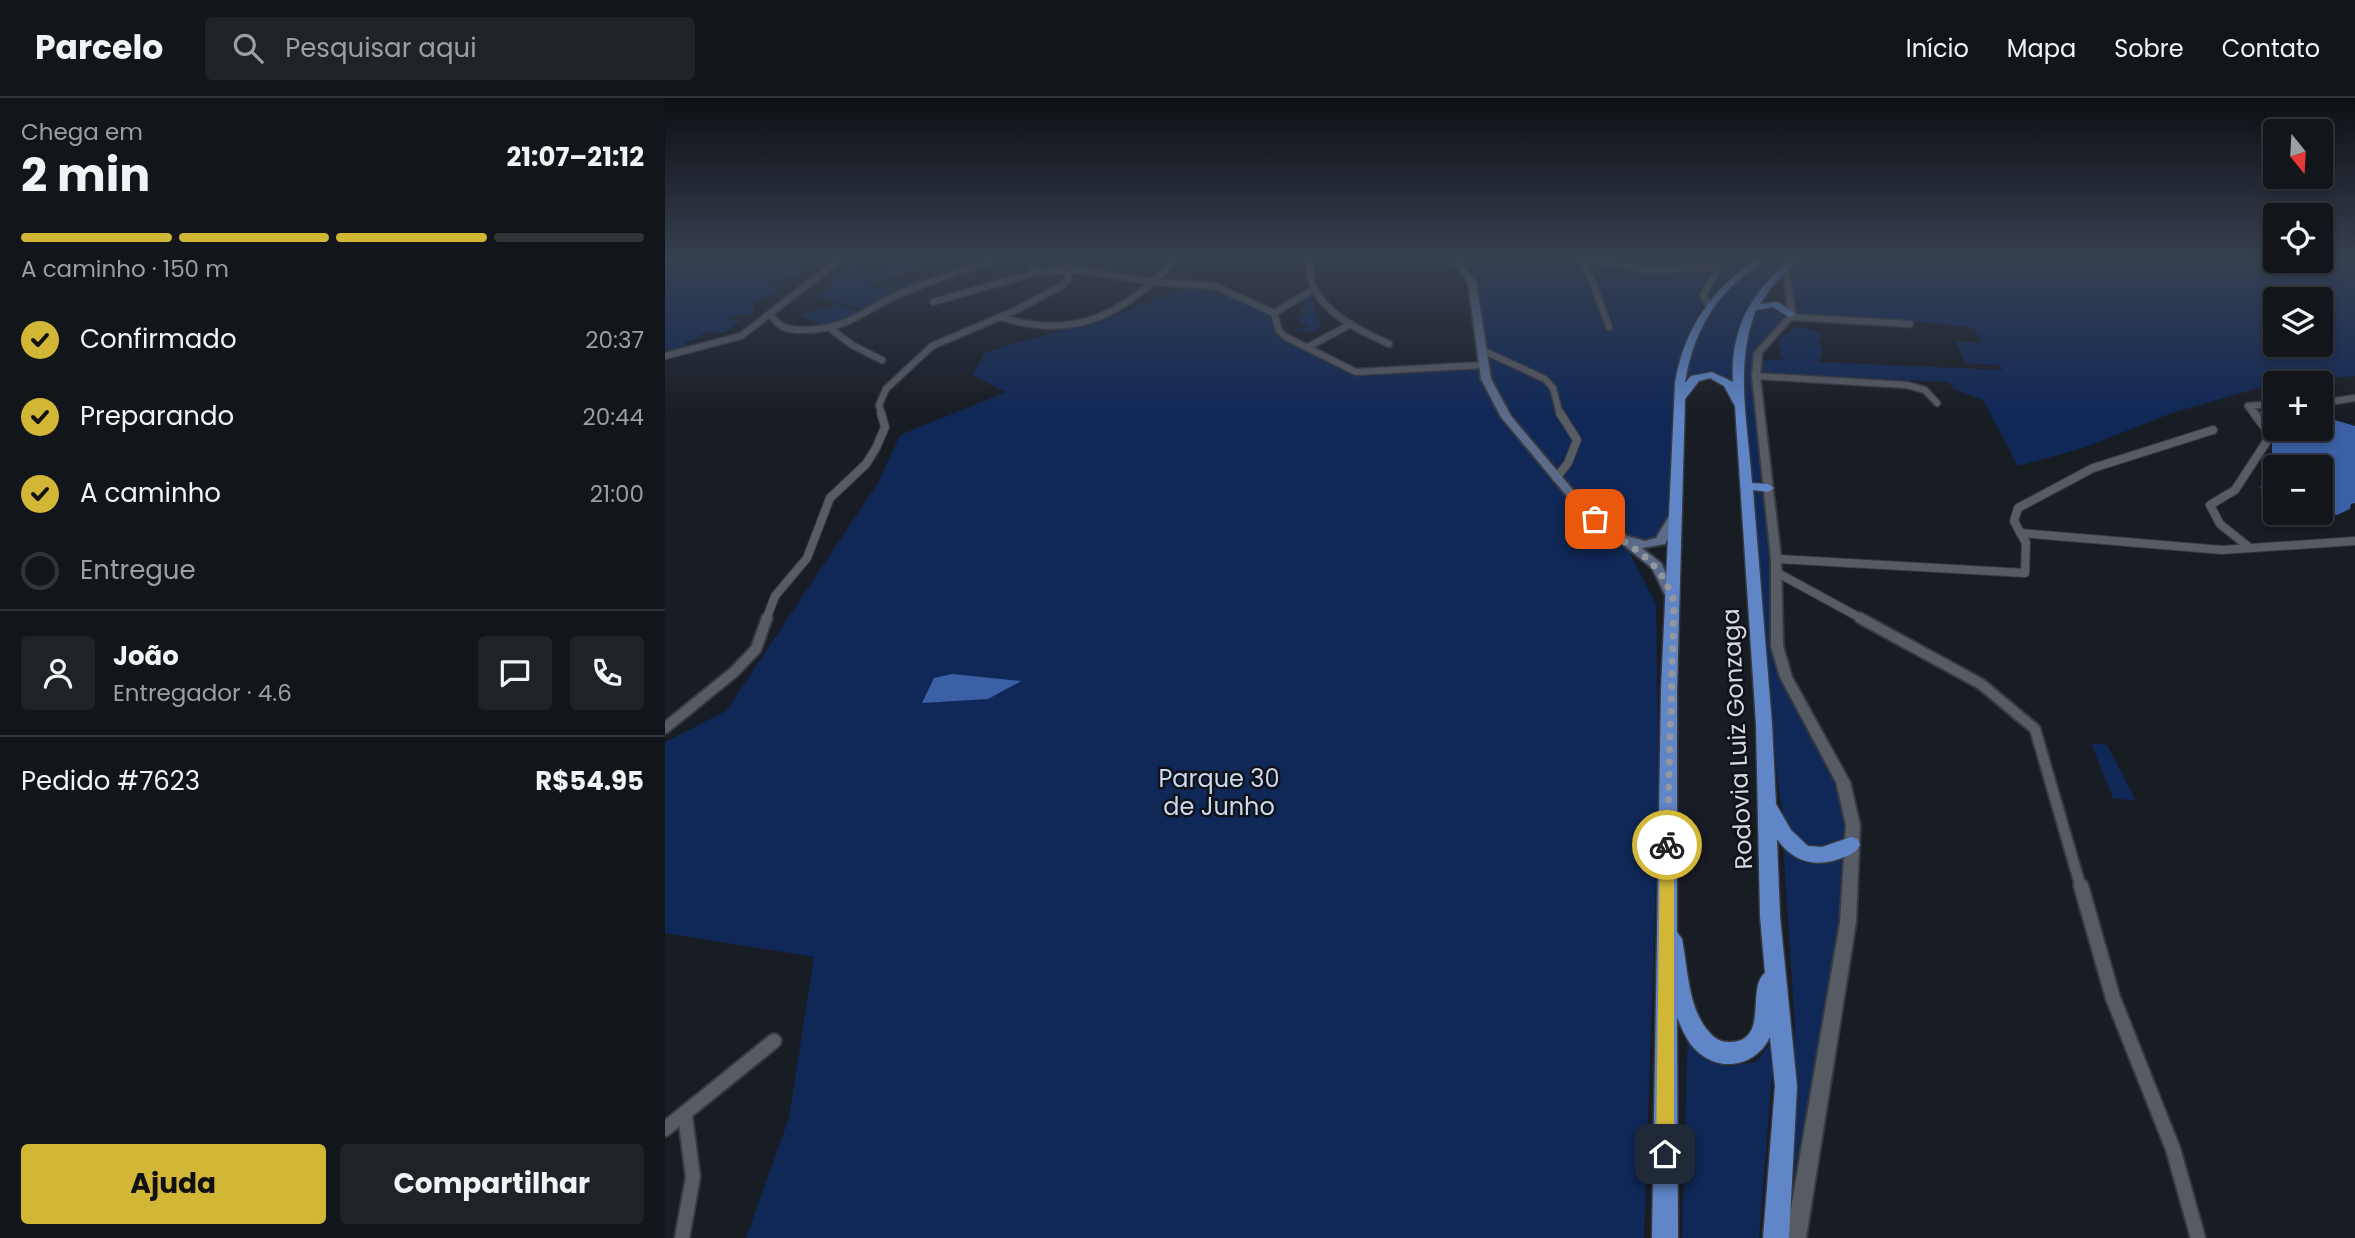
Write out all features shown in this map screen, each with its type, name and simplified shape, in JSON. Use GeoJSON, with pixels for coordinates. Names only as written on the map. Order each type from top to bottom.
{"type":"FeatureCollection","features":[{"type":"Feature","properties":{"kind":"highway"},"geometry":{"type":"LineString","coordinates":[[1665,1238],[1666,913],[1680,398],[1687,345],[1706,311]]}},
{"type":"Feature","properties":{"kind":"highway","name":"Rodovia Luiz Gonzaga"},"geometry":{"type":"LineString","coordinates":[[1750,311],[1742,335],[1739,361],[1741,416],[1768,802],[1770,916],[1786,1086],[1776,1238]]}},
{"type":"Feature","properties":{"kind":"highway"},"geometry":{"type":"LineString","coordinates":[[1785,311],[1791,316]]}},
{"type":"Feature","properties":{"kind":"highway"},"geometry":{"type":"LineString","coordinates":[[1680,398],[1695,378],[1716,376],[1731,388],[1741,416]]}},
{"type":"Feature","properties":{"kind":"highway"},"geometry":{"type":"LineString","coordinates":[[1745,486],[1768,488]]}},
{"type":"Feature","properties":{"kind":"highway"},"geometry":{"type":"LineString","coordinates":[[1768,802],[1787,841],[1804,854],[1825,856],[1851,845]]}},
{"type":"Feature","properties":{"kind":"highway"},"geometry":{"type":"LineString","coordinates":[[1666,913],[1693,1027],[1708,1047],[1735,1054],[1751,1048],[1766,1023],[1770,916]]}},
{"type":"Feature","properties":{"kind":"main road"},"geometry":{"type":"LineString","coordinates":[[1476,311],[1483,365],[1492,394],[1506,417],[1587,512],[1660,570],[1674,601]]}},
{"type":"Feature","properties":{"kind":"main road"},"geometry":{"type":"LineString","coordinates":[[1617,537],[1639,544],[1658,542],[1665,537],[1677,512]]}},
{"type":"Feature","properties":{"kind":"street"},"geometry":{"type":"LineString","coordinates":[[665,356],[729,341],[741,336],[774,311]]}},
{"type":"Feature","properties":{"kind":"street"},"geometry":{"type":"LineString","coordinates":[[770,314],[782,329],[831,329],[852,322],[870,311]]}},
{"type":"Feature","properties":{"kind":"street"},"geometry":{"type":"LineString","coordinates":[[665,728],[734,672],[756,649],[775,596],[807,558],[830,498],[866,464],[876,448],[885,427],[879,405],[886,389],[925,350],[1011,311]]}},
{"type":"Feature","properties":{"kind":"street"},"geometry":{"type":"LineString","coordinates":[[1000,317],[1024,326],[1081,324],[1116,311]]}},
{"type":"Feature","properties":{"kind":"street"},"geometry":{"type":"LineString","coordinates":[[1271,311],[1274,313],[1279,331],[1349,369],[1366,373],[1483,365]]}},
{"type":"Feature","properties":{"kind":"street"},"geometry":{"type":"LineString","coordinates":[[1337,311],[1351,324],[1389,344]]}},
{"type":"Feature","properties":{"kind":"street"},"geometry":{"type":"LineString","coordinates":[[1603,311],[1609,327]]}},
{"type":"Feature","properties":{"kind":"street"},"geometry":{"type":"LineString","coordinates":[[1791,311],[1791,316],[1758,353],[1756,376],[1776,566],[1775,618],[1781,663],[1843,782],[1853,825],[1848,922],[1796,1238]]}},
{"type":"Feature","properties":{"kind":"street"},"geometry":{"type":"LineString","coordinates":[[1791,316],[1910,324]]}},
{"type":"Feature","properties":{"kind":"street"},"geometry":{"type":"LineString","coordinates":[[1308,346],[1351,324]]}},
{"type":"Feature","properties":{"kind":"street"},"geometry":{"type":"LineString","coordinates":[[831,329],[852,345],[882,360]]}},
{"type":"Feature","properties":{"kind":"street"},"geometry":{"type":"LineString","coordinates":[[1482,350],[1532,372],[1545,379],[1553,388],[1558,410],[1577,440],[1568,463],[1556,478]]}},
{"type":"Feature","properties":{"kind":"street"},"geometry":{"type":"LineString","coordinates":[[1756,376],[1907,385],[1925,390],[1937,402]]}},
{"type":"Feature","properties":{"kind":"street"},"geometry":{"type":"LineString","coordinates":[[2333,401],[2355,398]]}},
{"type":"Feature","properties":{"kind":"street"},"geometry":{"type":"LineString","coordinates":[[2263,406],[2247,408],[2263,426]]}},
{"type":"Feature","properties":{"kind":"street"},"geometry":{"type":"LineString","coordinates":[[1776,566],[2025,573],[2027,546],[2020,533],[2015,511],[2057,484],[2115,460],[2213,430]]}},
{"type":"Feature","properties":{"kind":"street"},"geometry":{"type":"LineString","coordinates":[[2250,548],[2211,514],[2210,505],[2235,490],[2267,441]]}},
{"type":"Feature","properties":{"kind":"street"},"geometry":{"type":"LineString","coordinates":[[2020,533],[2208,550],[2355,541]]}},
{"type":"Feature","properties":{"kind":"street"},"geometry":{"type":"LineString","coordinates":[[1776,566],[1981,684],[2035,729],[2113,998],[2173,1149],[2198,1238]]}},
{"type":"Feature","properties":{"kind":"street"},"geometry":{"type":"LineString","coordinates":[[665,1129],[685,1116],[774,1041]]}},
{"type":"Feature","properties":{"kind":"street"},"geometry":{"type":"LineString","coordinates":[[682,1238],[695,1173],[694,1153],[685,1116]]}},
{"type":"Feature","properties":{"kind":"green space"},"geometry":{"type":"Polygon","coordinates":[[[665,311],[753,311],[730,317],[728,320],[742,319],[726,332],[703,333],[699,338],[685,342],[685,350],[665,355],[665,311]]]}},
{"type":"Feature","properties":{"kind":"green space"},"geometry":{"type":"Polygon","coordinates":[[[811,311],[862,313],[829,327],[798,315],[811,311]]]}},
{"type":"Feature","properties":{"kind":"green space","name":"Parque 30 de Junho"},"geometry":{"type":"Polygon","coordinates":[[[1126,311],[1264,311],[1271,322],[1306,350],[1343,370],[1381,375],[1437,368],[1490,369],[1479,311],[1700,311],[1690,338],[1703,311],[1751,311],[1743,342],[1737,396],[1726,381],[1713,374],[1698,376],[1682,386],[1689,342],[1672,411],[1673,481],[1668,518],[1662,532],[1652,540],[1640,541],[1621,535],[1656,605],[1659,791],[1644,1238],[746,1238],[789,1118],[814,957],[665,933],[665,742],[726,711],[879,481],[900,435],[1006,392],[972,375],[986,352],[1126,311]]]}},
{"type":"Feature","properties":{"kind":"green space"},"geometry":{"type":"Polygon","coordinates":[[[1301,311],[1315,311],[1322,325],[1314,331],[1292,331],[1309,326],[1298,318],[1284,321],[1303,315],[1301,311]]]}},
{"type":"Feature","properties":{"kind":"green space"},"geometry":{"type":"Polygon","coordinates":[[[1752,311],[1782,311],[1789,315],[1757,347],[1753,384],[1774,557],[1776,661],[1840,781],[1849,822],[1844,838],[1813,848],[1794,835],[1785,819],[1777,776],[1739,370],[1752,311]]]}},
{"type":"Feature","properties":{"kind":"green space","name":"Parque 30 de Junho"},"geometry":{"type":"Polygon","coordinates":[[[1797,311],[2263,311],[2263,357],[2333,357],[2333,311],[2355,311],[2355,376],[2333,378],[2333,371],[2263,371],[2263,386],[2175,412],[2080,449],[2018,466],[1983,400],[1954,389],[1949,382],[1759,374],[1758,361],[1786,359],[1781,357],[1778,339],[1796,327],[1818,331],[1822,336],[1818,343],[1823,350],[1819,362],[2003,370],[2000,365],[1966,363],[1955,341],[1982,343],[1974,328],[1924,322],[1798,316],[1797,311]]]}},
{"type":"Feature","properties":{"kind":"green space"},"geometry":{"type":"Polygon","coordinates":[[[2091,743],[2107,745],[2136,801],[2113,798],[2091,743]]]}},
{"type":"Feature","properties":{"kind":"green space"},"geometry":{"type":"Polygon","coordinates":[[[1783,841],[1796,855],[1846,852],[1843,912],[1789,1204],[1795,1028],[1783,841]]]}},
{"type":"Feature","properties":{"kind":"green space"},"geometry":{"type":"Polygon","coordinates":[[[1688,1024],[1709,1061],[1731,1066],[1756,1062],[1775,1038],[1759,1238],[1682,1238],[1688,1024]]]}},
{"type":"Feature","properties":{"kind":"shaded area"},"geometry":{"type":"Polygon","coordinates":[[[2263,411],[2263,421],[2255,412],[2263,411]]]}},
{"type":"Feature","properties":{"kind":"shaded area"},"geometry":{"type":"Polygon","coordinates":[[[2333,420],[2355,426],[2355,503],[2351,504],[2350,509],[2333,515],[2333,455],[2272,455],[2272,441],[2333,441],[2333,420]]]}},
{"type":"Feature","properties":{"kind":"shaded area"},"geometry":{"type":"Polygon","coordinates":[[[952,674],[1021,681],[988,699],[922,703],[934,678],[952,674]]]}},
{"type":"Feature","properties":{"kind":"way so far"},"geometry":{"type":"LineString","coordinates":[[1595,519],[1657,566],[1665,576],[1674,601],[1669,690],[1667,845]]}},
{"type":"Feature","properties":{"kind":"route"},"geometry":{"type":"LineString","coordinates":[[1665,1154],[1667,845]]}}]}
